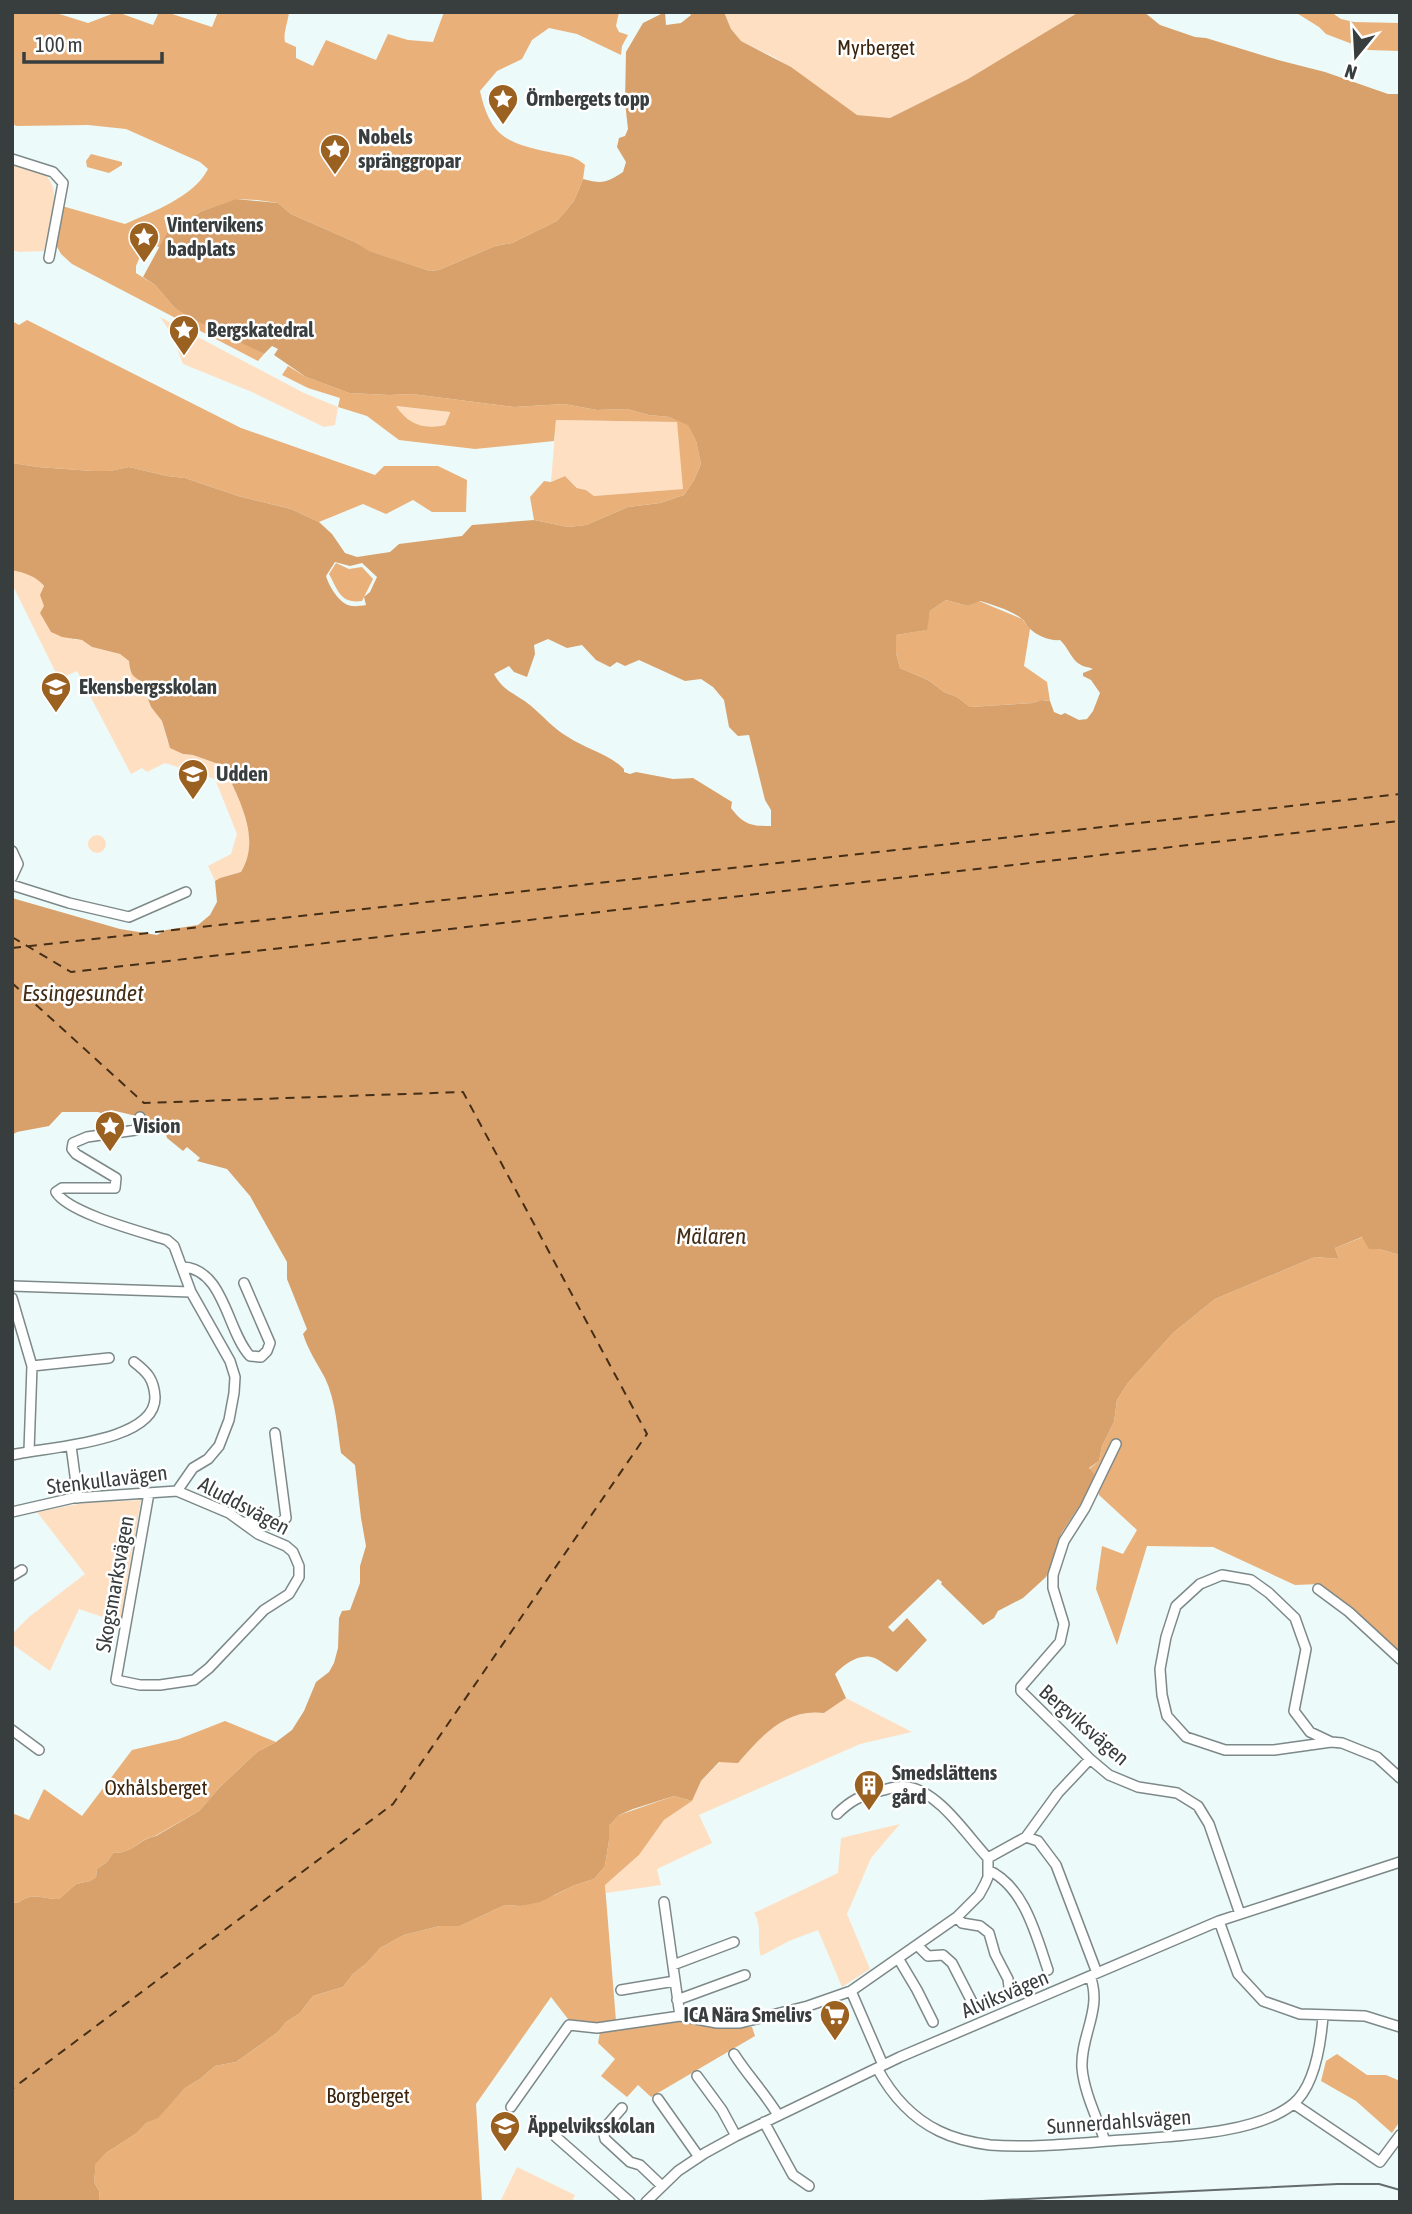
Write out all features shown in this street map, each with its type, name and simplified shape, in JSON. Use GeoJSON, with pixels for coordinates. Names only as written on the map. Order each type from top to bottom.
{"type":"FeatureCollection","features":[{"type":"Feature","properties":{"kind":"street"},"geometry":{"type":"LineString","coordinates":[[12,159],[53,172],[63,183],[49,258]]}},
{"type":"Feature","properties":{"kind":"street"},"geometry":{"type":"LineString","coordinates":[[12,840],[13,852],[18,859],[15,873],[28,890]]}},
{"type":"Feature","properties":{"kind":"street"},"geometry":{"type":"LineString","coordinates":[[12,885],[69,903],[129,917],[187,892]]}},
{"type":"Feature","properties":{"kind":"street"},"geometry":{"type":"LineString","coordinates":[[140,1117],[136,1130],[87,1137],[73,1143],[72,1149],[76,1154],[116,1178],[115,1188],[62,1188],[56,1192],[59,1198],[76,1209],[167,1240],[174,1246],[183,1267],[191,1267],[207,1276],[222,1301],[243,1348],[250,1356],[261,1357],[270,1343],[244,1283]]}},
{"type":"Feature","properties":{"kind":"street","name":"Stenkullavägen"},"geometry":{"type":"LineString","coordinates":[[12,1511],[78,1498],[177,1491],[193,1468],[208,1459],[219,1446],[229,1420],[235,1377],[230,1362],[191,1292],[183,1267]]}},
{"type":"Feature","properties":{"kind":"street"},"geometry":{"type":"LineString","coordinates":[[12,1286],[191,1292]]}},
{"type":"Feature","properties":{"kind":"street"},"geometry":{"type":"LineString","coordinates":[[12,1298],[32,1366],[29,1451]]}},
{"type":"Feature","properties":{"kind":"street"},"geometry":{"type":"LineString","coordinates":[[32,1366],[109,1359]]}},
{"type":"Feature","properties":{"kind":"street"},"geometry":{"type":"LineString","coordinates":[[12,1455],[71,1446],[123,1432],[145,1420],[155,1403],[154,1388],[150,1374],[134,1362]]}},
{"type":"Feature","properties":{"kind":"street"},"geometry":{"type":"LineString","coordinates":[[241,1522],[276,1525],[286,1518],[275,1433]]}},
{"type":"Feature","properties":{"kind":"street","name":"Bergviksvägen"},"geometry":{"type":"LineString","coordinates":[[1116,1444],[1086,1507],[1064,1541],[1053,1576],[1053,1588],[1064,1624],[1060,1642],[1021,1687],[1021,1691],[1090,1759],[1109,1774],[1138,1787],[1178,1793],[1198,1806],[1209,1824],[1240,1914]]}},
{"type":"Feature","properties":{"kind":"street"},"geometry":{"type":"LineString","coordinates":[[71,1446],[78,1498]]}},
{"type":"Feature","properties":{"kind":"street","name":"Aluddsvägen"},"geometry":{"type":"LineString","coordinates":[[116,1680],[140,1685],[160,1685],[194,1680],[209,1668],[264,1610],[289,1594],[299,1577],[299,1566],[293,1552],[286,1546],[258,1534],[229,1513],[177,1491]]}},
{"type":"Feature","properties":{"kind":"street","name":"Skogsmarksvägen"},"geometry":{"type":"LineString","coordinates":[[116,1680],[149,1493]]}},
{"type":"Feature","properties":{"kind":"street"},"geometry":{"type":"LineString","coordinates":[[12,1576],[22,1570]]}},
{"type":"Feature","properties":{"kind":"street"},"geometry":{"type":"LineString","coordinates":[[1331,1742],[1310,1732],[1294,1711],[1306,1648],[1296,1618],[1269,1593],[1251,1580],[1222,1574],[1200,1584],[1176,1606],[1166,1637],[1160,1670],[1167,1716],[1186,1737],[1225,1750],[1274,1750],[1331,1742],[1342,1743],[1377,1757],[1400,1778]]}},
{"type":"Feature","properties":{"kind":"street"},"geometry":{"type":"LineString","coordinates":[[1318,1589],[1349,1612],[1400,1659]]}},
{"type":"Feature","properties":{"kind":"street"},"geometry":{"type":"LineString","coordinates":[[12,1730],[39,1750]]}},
{"type":"Feature","properties":{"kind":"street"},"geometry":{"type":"LineString","coordinates":[[988,1858],[1026,1837],[1058,1793],[1090,1759]]}},
{"type":"Feature","properties":{"kind":"street"},"geometry":{"type":"LineString","coordinates":[[511,2107],[569,2025],[597,2028],[680,2016],[717,2023],[740,2023],[808,2006],[851,1991],[918,1946],[957,1917],[979,1895],[985,1884],[988,1858],[945,1810],[923,1791],[905,1786],[863,1795],[850,1801],[837,1814]]}},
{"type":"Feature","properties":{"kind":"street"},"geometry":{"type":"LineString","coordinates":[[1026,1837],[1038,1841],[1056,1864],[1093,1975],[1096,1996],[1082,2066],[1105,2141]]}},
{"type":"Feature","properties":{"kind":"street","name":"Alviksvägen"},"geometry":{"type":"LineString","coordinates":[[646,2202],[699,2157],[736,2136],[880,2066],[1219,1922],[1400,1862]]}},
{"type":"Feature","properties":{"kind":"street"},"geometry":{"type":"LineString","coordinates":[[988,1870],[1002,1876],[1015,1892],[1035,1933],[1048,1970]]}},
{"type":"Feature","properties":{"kind":"street"},"geometry":{"type":"LineString","coordinates":[[664,1902],[680,2016]]}},
{"type":"Feature","properties":{"kind":"street"},"geometry":{"type":"LineString","coordinates":[[957,1917],[962,1923],[980,1926],[989,1933],[1009,1987]]}},
{"type":"Feature","properties":{"kind":"street"},"geometry":{"type":"LineString","coordinates":[[1219,1922],[1238,1974],[1264,2001],[1300,2014],[1364,2016],[1399,2024]]}},
{"type":"Feature","properties":{"kind":"street"},"geometry":{"type":"LineString","coordinates":[[673,1965],[734,1941]]}},
{"type":"Feature","properties":{"kind":"street"},"geometry":{"type":"LineString","coordinates":[[918,1946],[928,1956],[943,1955],[952,1963],[972,2002]]}},
{"type":"Feature","properties":{"kind":"street"},"geometry":{"type":"LineString","coordinates":[[898,1958],[933,2022]]}},
{"type":"Feature","properties":{"kind":"street"},"geometry":{"type":"LineString","coordinates":[[677,2000],[745,1975]]}},
{"type":"Feature","properties":{"kind":"street"},"geometry":{"type":"LineString","coordinates":[[621,1990],[675,1980]]}},
{"type":"Feature","properties":{"kind":"street","name":"Sunnerdahlsvägen"},"geometry":{"type":"LineString","coordinates":[[851,1991],[888,2087],[918,2119],[942,2132],[987,2144],[1035,2146],[1203,2133],[1272,2116],[1294,2104]]}},
{"type":"Feature","properties":{"kind":"street"},"geometry":{"type":"LineString","coordinates":[[1323,2016],[1321,2042],[1314,2068],[1294,2104],[1380,2162],[1400,2135]]}},
{"type":"Feature","properties":{"kind":"street"},"geometry":{"type":"LineString","coordinates":[[734,2054],[751,2079],[757,2082],[766,2094],[778,2115]]}},
{"type":"Feature","properties":{"kind":"street"},"geometry":{"type":"LineString","coordinates":[[697,2076],[722,2110],[736,2136]]}},
{"type":"Feature","properties":{"kind":"street"},"geometry":{"type":"LineString","coordinates":[[657,2099],[699,2157]]}},
{"type":"Feature","properties":{"kind":"street"},"geometry":{"type":"LineString","coordinates":[[622,2108],[603,2130],[605,2139],[630,2162],[640,2165],[662,2186]]}},
{"type":"Feature","properties":{"kind":"street"},"geometry":{"type":"LineString","coordinates":[[764,2122],[793,2175],[809,2186]]}},
{"type":"Feature","properties":{"kind":"street"},"geometry":{"type":"LineString","coordinates":[[556,2137],[630,2202]]}},
{"type":"Feature","properties":{"kind":"green space"},"geometry":{"type":"Polygon","coordinates":[[[12,12],[53,12],[88,23],[117,12],[153,25],[159,12],[166,12],[212,27],[218,12],[289,12],[285,42],[296,47],[296,58],[313,66],[326,40],[376,60],[388,34],[408,40],[433,42],[444,12],[619,12],[616,26],[619,32],[628,35],[621,55],[577,34],[549,28],[532,40],[522,59],[497,71],[480,91],[489,118],[502,135],[521,145],[572,157],[585,165],[583,179],[574,201],[557,221],[512,243],[495,246],[439,270],[430,271],[368,251],[357,243],[291,214],[278,203],[237,199],[202,211],[168,231],[160,247],[145,245],[136,266],[136,273],[155,285],[174,307],[264,354],[258,361],[72,264],[61,254],[56,245],[62,206],[125,224],[183,196],[202,179],[208,169],[200,162],[126,129],[88,125],[16,126],[12,123],[12,12]]]}},
{"type":"Feature","properties":{"kind":"green space","name":"Myrberget"},"geometry":{"type":"Polygon","coordinates":[[[724,12],[1079,12],[968,79],[890,118],[857,115],[776,58],[741,41],[731,29],[724,12]]]}},
{"type":"Feature","properties":{"kind":"green space"},"geometry":{"type":"Polygon","coordinates":[[[1295,12],[1331,12],[1341,19],[1354,22],[1400,23],[1400,51],[1368,50],[1326,34],[1295,12]]]}},
{"type":"Feature","properties":{"kind":"green space"},"geometry":{"type":"Polygon","coordinates":[[[91,154],[122,162],[122,165],[109,173],[87,167],[86,161],[91,154]]]}},
{"type":"Feature","properties":{"kind":"green space"},"geometry":{"type":"Polygon","coordinates":[[[12,163],[39,171],[47,177],[52,186],[54,207],[44,251],[12,250],[12,163]]]}},
{"type":"Feature","properties":{"kind":"green space"},"geometry":{"type":"Polygon","coordinates":[[[160,317],[304,393],[338,407],[335,425],[324,427],[252,392],[183,364],[171,333],[160,317]]]}},
{"type":"Feature","properties":{"kind":"green space"},"geometry":{"type":"Polygon","coordinates":[[[27,320],[241,428],[375,475],[384,466],[438,466],[467,480],[466,512],[432,512],[413,500],[386,514],[363,504],[319,522],[291,509],[238,496],[185,478],[129,467],[92,471],[12,463],[12,321],[19,325],[27,320]]]}},
{"type":"Feature","properties":{"kind":"green space"},"geometry":{"type":"Polygon","coordinates":[[[288,366],[306,377],[349,393],[412,394],[514,407],[564,404],[597,410],[627,409],[669,417],[688,424],[696,441],[701,464],[684,495],[660,503],[628,507],[586,525],[568,527],[534,520],[530,497],[544,481],[551,482],[565,476],[577,488],[594,496],[683,489],[677,422],[556,420],[554,441],[475,449],[399,440],[367,416],[338,407],[340,398],[308,388],[282,375],[288,366]],[[396,406],[411,421],[430,427],[445,425],[450,412],[396,406]]]}},
{"type":"Feature","properties":{"kind":"green space"},"geometry":{"type":"Polygon","coordinates":[[[395,406],[450,412],[445,425],[429,427],[411,421],[395,406]]]}},
{"type":"Feature","properties":{"kind":"green space"},"geometry":{"type":"Polygon","coordinates":[[[556,420],[677,422],[684,489],[594,496],[578,488],[565,476],[551,482],[556,420]]]}},
{"type":"Feature","properties":{"kind":"green space"},"geometry":{"type":"Polygon","coordinates":[[[336,563],[349,569],[362,567],[373,579],[362,601],[344,598],[338,590],[329,574],[336,563]]]}},
{"type":"Feature","properties":{"kind":"green space"},"geometry":{"type":"Polygon","coordinates":[[[12,570],[39,579],[75,640],[120,654],[129,661],[130,671],[141,681],[151,707],[162,721],[168,743],[183,754],[224,766],[246,818],[249,832],[247,859],[241,872],[215,881],[208,866],[231,854],[237,834],[215,779],[165,763],[147,772],[142,768],[131,774],[77,671],[59,679],[12,584],[12,570]]]}},
{"type":"Feature","properties":{"kind":"green space"},"geometry":{"type":"Polygon","coordinates":[[[946,600],[968,606],[979,601],[1022,619],[1030,629],[1024,666],[1047,682],[1050,701],[970,707],[928,680],[900,668],[896,653],[896,635],[926,630],[930,611],[946,600]]]}},
{"type":"Feature","properties":{"kind":"green space"},"geometry":{"type":"Polygon","coordinates":[[[97,835],[103,838],[106,844],[103,850],[97,853],[91,850],[88,844],[91,838],[97,835]]]}},
{"type":"Feature","properties":{"kind":"green space"},"geometry":{"type":"Polygon","coordinates":[[[1363,1237],[1379,1249],[1400,1255],[1400,1654],[1320,1584],[1295,1585],[1213,1547],[1147,1546],[1117,1645],[1096,1589],[1102,1546],[1123,1554],[1137,1530],[1099,1495],[1095,1475],[1089,1469],[1099,1461],[1102,1446],[1114,1422],[1117,1400],[1128,1383],[1173,1333],[1215,1299],[1315,1257],[1339,1259],[1335,1248],[1363,1237]]]}},
{"type":"Feature","properties":{"kind":"green space"},"geometry":{"type":"Polygon","coordinates":[[[141,1500],[120,1623],[79,1609],[50,1671],[12,1644],[12,1634],[29,1617],[85,1574],[37,1512],[83,1503],[141,1500]]]}},
{"type":"Feature","properties":{"kind":"green space"},"geometry":{"type":"Polygon","coordinates":[[[846,1698],[912,1732],[860,1744],[699,1815],[712,1843],[657,1869],[661,1885],[606,1893],[605,1885],[639,1855],[664,1820],[692,1801],[701,1781],[720,1762],[738,1762],[765,1733],[786,1719],[810,1713],[824,1713],[846,1698]]]}},
{"type":"Feature","properties":{"kind":"green space","name":"Oxhålsberget"},"geometry":{"type":"Polygon","coordinates":[[[225,1721],[276,1742],[257,1752],[199,1811],[131,1848],[113,1853],[107,1862],[97,1869],[96,1877],[90,1881],[76,1884],[59,1899],[33,1896],[18,1903],[12,1902],[12,1813],[29,1820],[44,1789],[82,1816],[132,1750],[179,1739],[225,1721]]]}},
{"type":"Feature","properties":{"kind":"green space","name":"Borgberget"},"geometry":{"type":"Polygon","coordinates":[[[674,1796],[692,1801],[664,1820],[639,1855],[605,1885],[616,2021],[596,2024],[568,2019],[551,1997],[476,2104],[482,2202],[100,2202],[99,2191],[94,2182],[96,2162],[137,2133],[146,2123],[158,2117],[185,2088],[215,2066],[236,2062],[278,2032],[286,2022],[300,2013],[313,1996],[343,1987],[380,1948],[404,1935],[440,1926],[460,1926],[505,1905],[521,1906],[594,1879],[605,1866],[609,1826],[619,1815],[674,1796]]]}},
{"type":"Feature","properties":{"kind":"green space"},"geometry":{"type":"Polygon","coordinates":[[[900,1824],[871,1858],[847,1914],[870,1969],[842,1987],[818,1930],[761,1956],[758,1923],[754,1913],[838,1873],[841,1838],[900,1824]]]}},
{"type":"Feature","properties":{"kind":"green space"},"geometry":{"type":"Polygon","coordinates":[[[682,2021],[714,2028],[752,2027],[755,2036],[651,2097],[638,2085],[627,2097],[601,2076],[615,2059],[598,2043],[600,2032],[682,2021]]]}},
{"type":"Feature","properties":{"kind":"green space"},"geometry":{"type":"Polygon","coordinates":[[[1337,2054],[1367,2075],[1386,2075],[1400,2081],[1400,2121],[1392,2133],[1356,2101],[1321,2081],[1326,2061],[1337,2054]]]}},
{"type":"Feature","properties":{"kind":"green space"},"geometry":{"type":"Polygon","coordinates":[[[517,2167],[575,2195],[572,2202],[500,2202],[517,2167]]]}},
{"type":"Feature","properties":{"kind":"water","name":"Mälaren"},"geometry":{"type":"Polygon","coordinates":[[[665,12],[666,25],[681,23],[691,15],[689,12],[724,12],[731,29],[741,41],[791,67],[857,115],[890,118],[968,79],[1079,12],[1144,12],[1160,25],[1195,37],[1325,72],[1388,94],[1400,94],[1400,1255],[1369,1249],[1362,1237],[1335,1248],[1339,1259],[1315,1257],[1215,1299],[1173,1333],[1128,1383],[1117,1400],[1114,1422],[1102,1446],[1099,1461],[1089,1468],[1095,1475],[1084,1499],[1061,1534],[1057,1553],[1046,1577],[1023,1598],[998,1611],[994,1618],[983,1625],[938,1579],[888,1627],[893,1632],[907,1618],[927,1640],[897,1672],[871,1657],[851,1661],[835,1674],[846,1698],[824,1713],[798,1715],[775,1726],[738,1763],[719,1762],[701,1781],[692,1801],[674,1796],[619,1815],[609,1826],[605,1866],[594,1879],[540,1902],[521,1906],[505,1905],[460,1926],[440,1926],[404,1935],[380,1948],[343,1987],[313,1996],[300,2013],[286,2022],[278,2032],[236,2062],[215,2066],[185,2088],[158,2118],[146,2123],[137,2133],[106,2153],[96,2163],[94,2182],[99,2191],[100,2202],[12,2202],[12,1902],[18,1903],[33,1896],[59,1899],[76,1884],[90,1881],[96,1877],[97,1869],[107,1862],[113,1853],[132,1848],[199,1811],[257,1752],[292,1730],[304,1711],[316,1682],[329,1672],[334,1663],[338,1648],[339,1618],[342,1611],[350,1610],[360,1583],[360,1566],[366,1546],[355,1465],[341,1453],[332,1396],[303,1334],[307,1329],[287,1279],[287,1262],[250,1196],[227,1169],[197,1161],[200,1158],[187,1147],[183,1151],[167,1138],[165,1131],[145,1118],[111,1110],[104,1114],[62,1112],[49,1126],[12,1135],[12,898],[120,929],[157,935],[166,930],[198,925],[210,915],[217,902],[215,881],[241,872],[247,859],[249,832],[246,818],[224,766],[170,748],[162,721],[151,707],[141,681],[132,673],[129,661],[120,654],[51,632],[40,613],[44,606],[40,595],[44,586],[30,575],[12,570],[12,463],[92,471],[129,467],[185,478],[238,496],[291,509],[319,522],[332,534],[345,553],[357,557],[390,552],[399,544],[462,536],[472,525],[534,520],[568,527],[586,525],[628,507],[660,503],[684,495],[701,464],[696,441],[688,425],[669,417],[627,409],[597,410],[564,404],[514,407],[412,394],[349,393],[306,377],[274,355],[278,349],[272,346],[264,354],[189,317],[174,307],[155,285],[143,277],[168,231],[202,211],[236,199],[278,203],[291,214],[369,251],[430,271],[439,270],[495,246],[512,243],[557,221],[574,201],[583,179],[604,182],[623,172],[626,162],[617,147],[619,138],[625,136],[628,129],[625,102],[626,52],[643,23],[665,12]],[[335,562],[326,576],[334,593],[348,605],[366,605],[364,597],[370,592],[377,577],[362,563],[350,566],[335,562]],[[946,600],[930,611],[927,630],[896,635],[896,653],[900,668],[928,680],[970,707],[1033,703],[1042,700],[1050,701],[1054,712],[1061,715],[1065,713],[1079,720],[1087,719],[1093,711],[1100,693],[1083,673],[1093,669],[1078,663],[1060,640],[1040,636],[1018,616],[980,601],[968,606],[946,600]],[[548,639],[534,645],[535,654],[527,677],[514,672],[509,666],[494,674],[506,689],[530,705],[558,730],[611,759],[624,769],[624,772],[673,779],[693,778],[732,802],[731,808],[744,821],[753,825],[771,826],[771,810],[765,800],[749,735],[738,736],[729,727],[724,700],[713,687],[701,679],[685,681],[639,660],[625,666],[617,662],[610,667],[596,660],[582,645],[567,648],[548,639]]]}},
{"type":"Feature","properties":{"kind":"ferry route"},"geometry":{"type":"LineString","coordinates":[[12,948],[1400,794]]}},
{"type":"Feature","properties":{"kind":"ferry route"},"geometry":{"type":"LineString","coordinates":[[12,937],[71,972],[1400,821]]}},
{"type":"Feature","properties":{"kind":"ferry route"},"geometry":{"type":"LineString","coordinates":[[12,983],[144,1103],[463,1092],[647,1434],[393,1804],[12,2089]]}},
{"type":"Feature","properties":{"kind":"tram line"},"geometry":{"type":"LineString","coordinates":[[962,2202],[1338,2184],[1379,2184],[1400,2190]]}},
{"type":"Feature","properties":{"kind":"place","name":"Örnbergets topp"},"geometry":{"type":"Point","coordinates":[503,126]}},
{"type":"Feature","properties":{"kind":"place","name":"Nobels spränggropar"},"geometry":{"type":"Point","coordinates":[335,176]}},
{"type":"Feature","properties":{"kind":"place","name":"Vintervikens badplats"},"geometry":{"type":"Point","coordinates":[144,264]}},
{"type":"Feature","properties":{"kind":"place","name":"Bergskatedral"},"geometry":{"type":"Point","coordinates":[184,357]}},
{"type":"Feature","properties":{"kind":"place","name":"Ekensbergsskolan"},"geometry":{"type":"Point","coordinates":[56,714]}},
{"type":"Feature","properties":{"kind":"place","name":"Udden"},"geometry":{"type":"Point","coordinates":[193,801]}},
{"type":"Feature","properties":{"kind":"place","name":"Vision"},"geometry":{"type":"Point","coordinates":[110,1153]}},
{"type":"Feature","properties":{"kind":"place","name":"Smedslättens gård"},"geometry":{"type":"Point","coordinates":[869,1812]}},
{"type":"Feature","properties":{"kind":"place","name":"ICA Nära Smelivs"},"geometry":{"type":"Point","coordinates":[835,2042]}},
{"type":"Feature","properties":{"kind":"place","name":"Äppelviksskolan"},"geometry":{"type":"Point","coordinates":[505,2153]}},
{"type":"Feature","properties":{"kind":"water label","name":"Essingesundet"},"geometry":{"type":"Point","coordinates":[83,993]}}]}
